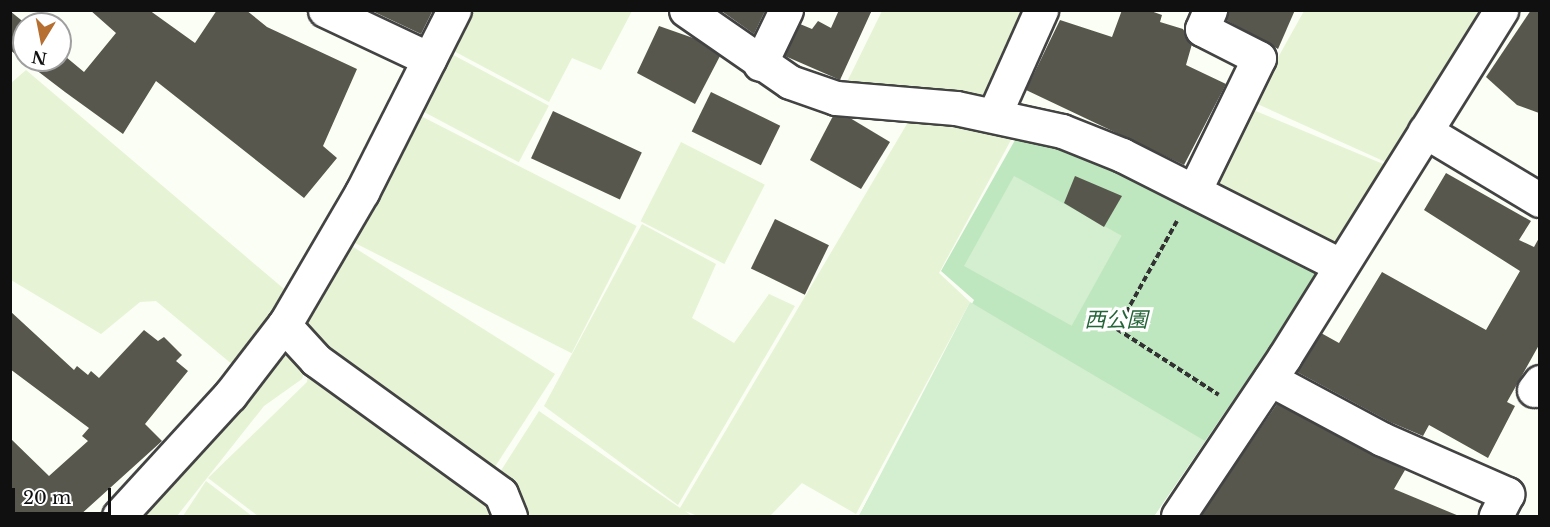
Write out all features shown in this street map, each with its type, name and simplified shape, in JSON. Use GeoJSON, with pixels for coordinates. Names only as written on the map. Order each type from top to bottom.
{"type":"FeatureCollection","features":[{"type":"Feature","properties":{"kind":"street"},"geometry":{"type":"LineString","coordinates":[[325,10],[429,59]]}},
{"type":"Feature","properties":{"kind":"street"},"geometry":{"type":"LineString","coordinates":[[119,516],[230,395],[284,325],[362,192],[454,10]]}},
{"type":"Feature","properties":{"kind":"street"},"geometry":{"type":"LineString","coordinates":[[686,10],[760,64],[790,82],[836,98],[995,113],[1062,131],[1186,204],[1340,265]]}},
{"type":"Feature","properties":{"kind":"street"},"geometry":{"type":"LineString","coordinates":[[760,64],[786,10]]}},
{"type":"Feature","properties":{"kind":"street"},"geometry":{"type":"LineString","coordinates":[[995,113],[1041,10]]}},
{"type":"Feature","properties":{"kind":"street"},"geometry":{"type":"LineString","coordinates":[[1186,204],[1258,58],[1203,29],[1210,10]]}},
{"type":"Feature","properties":{"kind":"street"},"geometry":{"type":"LineString","coordinates":[[1184,514],[1501,10]]}},
{"type":"Feature","properties":{"kind":"street"},"geometry":{"type":"LineString","coordinates":[[1425,131],[1539,200]]}},
{"type":"Feature","properties":{"kind":"street"},"geometry":{"type":"LineString","coordinates":[[284,325],[316,360],[501,494],[510,516]]}},
{"type":"Feature","properties":{"kind":"street"},"geometry":{"type":"LineString","coordinates":[[1270,379],[1382,439],[1507,494],[1496,516]]}},
{"type":"Feature","properties":{"kind":"path"},"geometry":{"type":"LineString","coordinates":[[1186,204],[1117,329],[1225,399]]}},
{"type":"Feature","properties":{"kind":"green space"},"geometry":{"type":"Polygon","coordinates":[[[469,11],[632,11],[601,70],[572,58],[549,102],[450,49],[469,11]]]}},
{"type":"Feature","properties":{"kind":"green space"},"geometry":{"type":"Polygon","coordinates":[[[882,11],[1029,11],[989,99],[845,86],[882,11]]]}},
{"type":"Feature","properties":{"kind":"green space"},"geometry":{"type":"Polygon","coordinates":[[[1304,11],[1488,11],[1390,164],[1253,102],[1304,11]]]}},
{"type":"Feature","properties":{"kind":"green space"},"geometry":{"type":"Polygon","coordinates":[[[442,49],[549,106],[519,162],[412,106],[442,49]]]}},
{"type":"Feature","properties":{"kind":"green space"},"geometry":{"type":"Polygon","coordinates":[[[24,72],[28,72],[290,294],[233,365],[156,301],[140,302],[101,334],[11,280],[10,84],[24,72]]]}},
{"type":"Feature","properties":{"kind":"green space"},"geometry":{"type":"Polygon","coordinates":[[[1246,107],[1388,166],[1336,250],[1207,185],[1246,107]]]}},
{"type":"Feature","properties":{"kind":"green space"},"geometry":{"type":"Polygon","coordinates":[[[413,112],[637,226],[572,353],[348,239],[413,112]]]}},
{"type":"Feature","properties":{"kind":"green space"},"geometry":{"type":"Polygon","coordinates":[[[914,112],[1018,127],[939,273],[970,302],[856,514],[802,483],[770,516],[698,516],[685,511],[692,516],[527,516],[495,480],[539,411],[680,508],[914,112]]]}},
{"type":"Feature","properties":{"kind":"green space","name":"西公園"},"geometry":{"type":"Polygon","coordinates":[[[1023,126],[1318,262],[1318,276],[1154,516],[859,516],[974,300],[941,271],[1023,126]]]}},
{"type":"Feature","properties":{"kind":"green space"},"geometry":{"type":"Polygon","coordinates":[[[681,142],[765,185],[724,264],[641,221],[681,142]]]}},
{"type":"Feature","properties":{"kind":"green space"},"geometry":{"type":"Polygon","coordinates":[[[1014,176],[1122,236],[1072,326],[964,266],[1014,176]]]}},
{"type":"Feature","properties":{"kind":"green space"},"geometry":{"type":"Polygon","coordinates":[[[642,224],[716,264],[692,318],[734,343],[769,294],[795,306],[678,505],[544,406],[642,224]]]}},
{"type":"Feature","properties":{"kind":"green space"},"geometry":{"type":"Polygon","coordinates":[[[347,243],[555,374],[491,473],[305,337],[306,310],[347,243]]]}},
{"type":"Feature","properties":{"kind":"green space"},"geometry":{"type":"Polygon","coordinates":[[[970,302],[1205,441],[1154,516],[859,516],[970,302]]]}},
{"type":"Feature","properties":{"kind":"green space"},"geometry":{"type":"Polygon","coordinates":[[[286,350],[308,361],[302,379],[264,406],[177,516],[125,516],[279,352],[286,350]]]}},
{"type":"Feature","properties":{"kind":"green space"},"geometry":{"type":"Polygon","coordinates":[[[309,367],[503,516],[258,516],[208,478],[307,382],[309,367]]]}},
{"type":"Feature","properties":{"kind":"green space"},"geometry":{"type":"Polygon","coordinates":[[[206,481],[252,516],[183,516],[206,481]]]}},
{"type":"Feature","properties":{"kind":"building"},"geometry":{"type":"Polygon","coordinates":[[[90,10],[149,10],[195,43],[217,10],[246,10],[267,27],[357,69],[323,146],[337,158],[304,198],[156,81],[123,134],[39,72],[72,72],[72,62],[84,72],[116,33],[90,10]]]}},
{"type":"Feature","properties":{"kind":"building"},"geometry":{"type":"Polygon","coordinates":[[[370,10],[433,10],[421,34],[370,10]]]}},
{"type":"Feature","properties":{"kind":"building"},"geometry":{"type":"Polygon","coordinates":[[[720,10],[762,10],[765,11],[754,34],[720,10]]]}},
{"type":"Feature","properties":{"kind":"building"},"geometry":{"type":"Polygon","coordinates":[[[839,10],[872,10],[840,80],[785,56],[800,24],[812,29],[818,21],[831,28],[839,10]]]}},
{"type":"Feature","properties":{"kind":"building"},"geometry":{"type":"Polygon","coordinates":[[[1122,10],[1148,10],[1162,15],[1160,22],[1183,29],[1192,44],[1186,65],[1226,84],[1184,165],[1026,90],[1060,20],[1112,37],[1122,10]]]}},
{"type":"Feature","properties":{"kind":"building"},"geometry":{"type":"Polygon","coordinates":[[[1228,10],[1295,10],[1278,49],[1226,20],[1228,10]]]}},
{"type":"Feature","properties":{"kind":"building"},"geometry":{"type":"Polygon","coordinates":[[[1531,10],[1539,10],[1539,113],[1517,105],[1486,77],[1531,10]]]}},
{"type":"Feature","properties":{"kind":"building"},"geometry":{"type":"Polygon","coordinates":[[[10,11],[12,13],[12,52],[10,50],[10,11]]]}},
{"type":"Feature","properties":{"kind":"building"},"geometry":{"type":"Polygon","coordinates":[[[659,26],[696,39],[720,56],[695,104],[637,73],[659,26]]]}},
{"type":"Feature","properties":{"kind":"building"},"geometry":{"type":"Polygon","coordinates":[[[711,92],[780,126],[761,165],[692,132],[711,92]]]}},
{"type":"Feature","properties":{"kind":"building"},"geometry":{"type":"Polygon","coordinates":[[[553,111],[642,152],[620,200],[531,158],[553,111]]]}},
{"type":"Feature","properties":{"kind":"building"},"geometry":{"type":"Polygon","coordinates":[[[833,116],[850,118],[890,142],[861,189],[810,160],[833,116]]]}},
{"type":"Feature","properties":{"kind":"building"},"geometry":{"type":"Polygon","coordinates":[[[1446,173],[1531,221],[1519,240],[1534,247],[1539,238],[1539,345],[1507,402],[1515,406],[1488,458],[1429,425],[1423,436],[1390,422],[1297,372],[1321,333],[1339,343],[1382,272],[1486,330],[1520,271],[1424,210],[1446,173]]]}},
{"type":"Feature","properties":{"kind":"building"},"geometry":{"type":"Polygon","coordinates":[[[1075,176],[1122,196],[1104,227],[1064,203],[1075,176]]]}},
{"type":"Feature","properties":{"kind":"building"},"geometry":{"type":"Polygon","coordinates":[[[775,219],[829,245],[805,295],[751,268],[775,219]]]}},
{"type":"Feature","properties":{"kind":"building"},"geometry":{"type":"Polygon","coordinates":[[[10,311],[74,370],[77,366],[88,375],[91,371],[99,378],[144,330],[158,341],[164,337],[182,355],[176,361],[188,371],[145,424],[162,441],[79,516],[10,516],[10,438],[49,476],[88,441],[82,436],[89,428],[10,369],[10,311]]]}},
{"type":"Feature","properties":{"kind":"building"},"geometry":{"type":"Polygon","coordinates":[[[1277,404],[1405,470],[1394,489],[1459,516],[1200,516],[1277,404]]]}}]}
